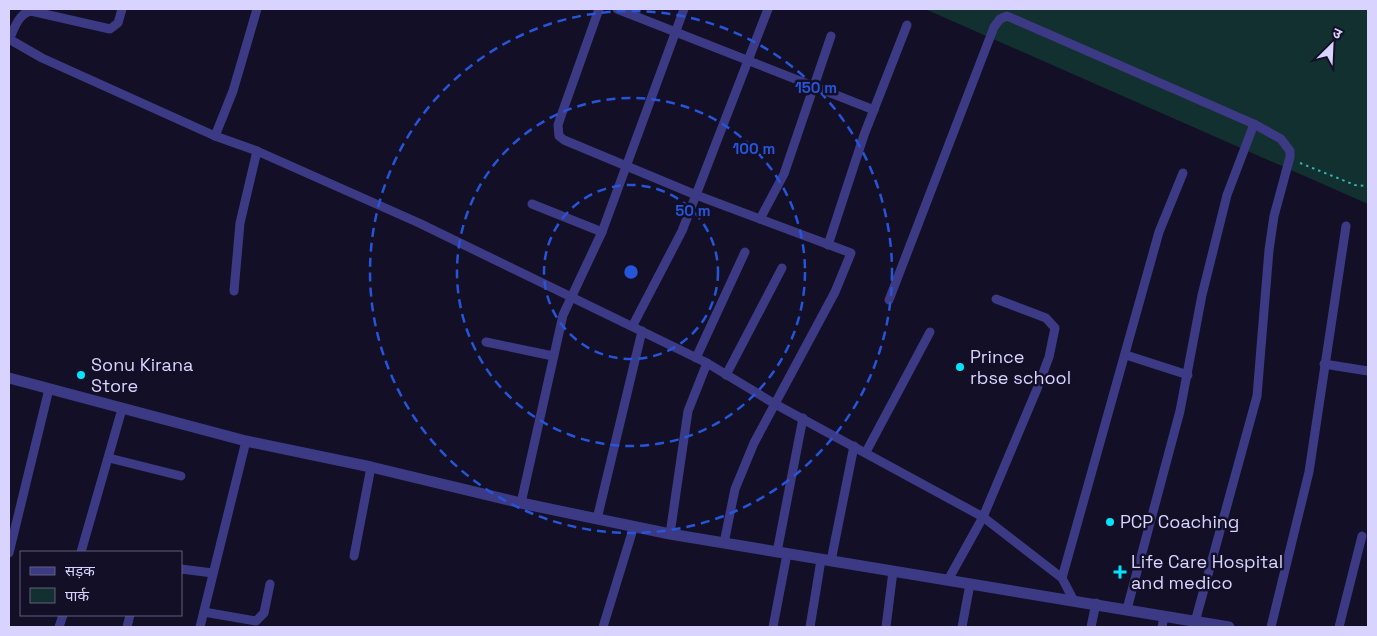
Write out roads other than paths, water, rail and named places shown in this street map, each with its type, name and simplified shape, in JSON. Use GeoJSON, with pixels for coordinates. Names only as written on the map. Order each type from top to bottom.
{"type":"FeatureCollection","features":[{"type":"Feature","properties":{"kind":"street"},"geometry":{"type":"LineString","coordinates":[[122,9],[118,23],[110,29],[31,11],[26,12],[21,15],[9,39],[42,58],[215,136],[257,152],[419,223],[642,330],[696,358],[983,517],[1062,578],[1074,600]]}},
{"type":"Feature","properties":{"kind":"street"},"geometry":{"type":"LineString","coordinates":[[215,136],[233,91],[257,9]]}},
{"type":"Feature","properties":{"kind":"street"},"geometry":{"type":"LineString","coordinates":[[599,9],[561,116],[558,131],[564,140],[696,195],[851,253],[836,292],[760,430],[735,489],[724,543]]}},
{"type":"Feature","properties":{"kind":"street"},"geometry":{"type":"LineString","coordinates":[[617,9],[874,110]]}},
{"type":"Feature","properties":{"kind":"street"},"geometry":{"type":"LineString","coordinates":[[520,503],[563,315],[602,232],[684,9]]}},
{"type":"Feature","properties":{"kind":"street"},"geometry":{"type":"LineString","coordinates":[[632,326],[675,246],[768,9]]}},
{"type":"Feature","properties":{"kind":"street"},"geometry":{"type":"LineString","coordinates":[[890,300],[994,27],[1007,16],[1254,124],[1281,139],[1290,151],[1290,157],[1274,216],[1269,250],[1257,396],[1195,622]]}},
{"type":"Feature","properties":{"kind":"street"},"geometry":{"type":"LineString","coordinates":[[828,245],[874,110],[907,25]]}},
{"type":"Feature","properties":{"kind":"street"},"geometry":{"type":"LineString","coordinates":[[760,219],[784,174],[832,36]]}},
{"type":"Feature","properties":{"kind":"street"},"geometry":{"type":"LineString","coordinates":[[1127,609],[1188,375],[1202,295],[1227,195],[1254,124]]}},
{"type":"Feature","properties":{"kind":"street"},"geometry":{"type":"LineString","coordinates":[[234,291],[240,222],[257,152]]}},
{"type":"Feature","properties":{"kind":"street"},"geometry":{"type":"LineString","coordinates":[[1062,578],[1159,232],[1182,174]]}},
{"type":"Feature","properties":{"kind":"street"},"geometry":{"type":"LineString","coordinates":[[532,204],[602,232]]}},
{"type":"Feature","properties":{"kind":"street"},"geometry":{"type":"LineString","coordinates":[[1271,627],[1304,494],[1346,226]]}},
{"type":"Feature","properties":{"kind":"street"},"geometry":{"type":"LineString","coordinates":[[696,358],[746,252]]}},
{"type":"Feature","properties":{"kind":"street"},"geometry":{"type":"LineString","coordinates":[[726,375],[782,268]]}},
{"type":"Feature","properties":{"kind":"street"},"geometry":{"type":"LineString","coordinates":[[948,580],[983,517],[1038,389],[1049,357],[1055,328],[1046,318],[996,299]]}},
{"type":"Feature","properties":{"kind":"street"},"geometry":{"type":"LineString","coordinates":[[597,519],[642,330]]}},
{"type":"Feature","properties":{"kind":"street"},"geometry":{"type":"LineString","coordinates":[[866,452],[930,332]]}},
{"type":"Feature","properties":{"kind":"street"},"geometry":{"type":"LineString","coordinates":[[486,342],[553,356]]}},
{"type":"Feature","properties":{"kind":"street"},"geometry":{"type":"LineString","coordinates":[[1126,355],[1188,375]]}},
{"type":"Feature","properties":{"kind":"street"},"geometry":{"type":"LineString","coordinates":[[670,534],[688,411],[706,364]]}},
{"type":"Feature","properties":{"kind":"street"},"geometry":{"type":"LineString","coordinates":[[1324,364],[1368,371]]}},
{"type":"Feature","properties":{"kind":"street"},"geometry":{"type":"LineString","coordinates":[[9,378],[246,441],[372,467],[520,503],[670,534],[1127,609],[1163,622],[1195,622],[1229,627]]}},
{"type":"Feature","properties":{"kind":"street"},"geometry":{"type":"LineString","coordinates":[[9,553],[49,389]]}},
{"type":"Feature","properties":{"kind":"street"},"geometry":{"type":"LineString","coordinates":[[83,551],[122,409]]}},
{"type":"Feature","properties":{"kind":"street"},"geometry":{"type":"LineString","coordinates":[[773,627],[782,553],[803,418]]}},
{"type":"Feature","properties":{"kind":"street"},"geometry":{"type":"LineString","coordinates":[[200,627],[246,441]]}},
{"type":"Feature","properties":{"kind":"street"},"geometry":{"type":"LineString","coordinates":[[810,627],[854,446]]}},
{"type":"Feature","properties":{"kind":"street"},"geometry":{"type":"LineString","coordinates":[[109,458],[181,476]]}},
{"type":"Feature","properties":{"kind":"street"},"geometry":{"type":"LineString","coordinates":[[354,556],[372,467]]}},
{"type":"Feature","properties":{"kind":"street"},"geometry":{"type":"LineString","coordinates":[[603,627],[634,526]]}},
{"type":"Feature","properties":{"kind":"street"},"geometry":{"type":"LineString","coordinates":[[1339,627],[1362,536]]}},
{"type":"Feature","properties":{"kind":"street"},"geometry":{"type":"LineString","coordinates":[[182,568],[213,573]]}},
{"type":"Feature","properties":{"kind":"street"},"geometry":{"type":"LineString","coordinates":[[886,627],[893,572]]}},
{"type":"Feature","properties":{"kind":"street"},"geometry":{"type":"LineString","coordinates":[[204,612],[256,621],[264,613],[270,584]]}},
{"type":"Feature","properties":{"kind":"street"},"geometry":{"type":"LineString","coordinates":[[962,627],[970,584]]}},
{"type":"Feature","properties":{"kind":"street"},"geometry":{"type":"LineString","coordinates":[[1090,627],[1096,604]]}},
{"type":"Feature","properties":{"kind":"place","name":"Prince rbse school"},"geometry":{"type":"Point","coordinates":[960,367]}},
{"type":"Feature","properties":{"kind":"place","name":"Sonu Kirana Store"},"geometry":{"type":"Point","coordinates":[81,375]}},
{"type":"Feature","properties":{"kind":"place","name":"PCP Coaching"},"geometry":{"type":"Point","coordinates":[1110,522]}},
{"type":"Feature","properties":{"kind":"place","name":"Life Care Hospital and medico"},"geometry":{"type":"Point","coordinates":[1120,572]}}]}
